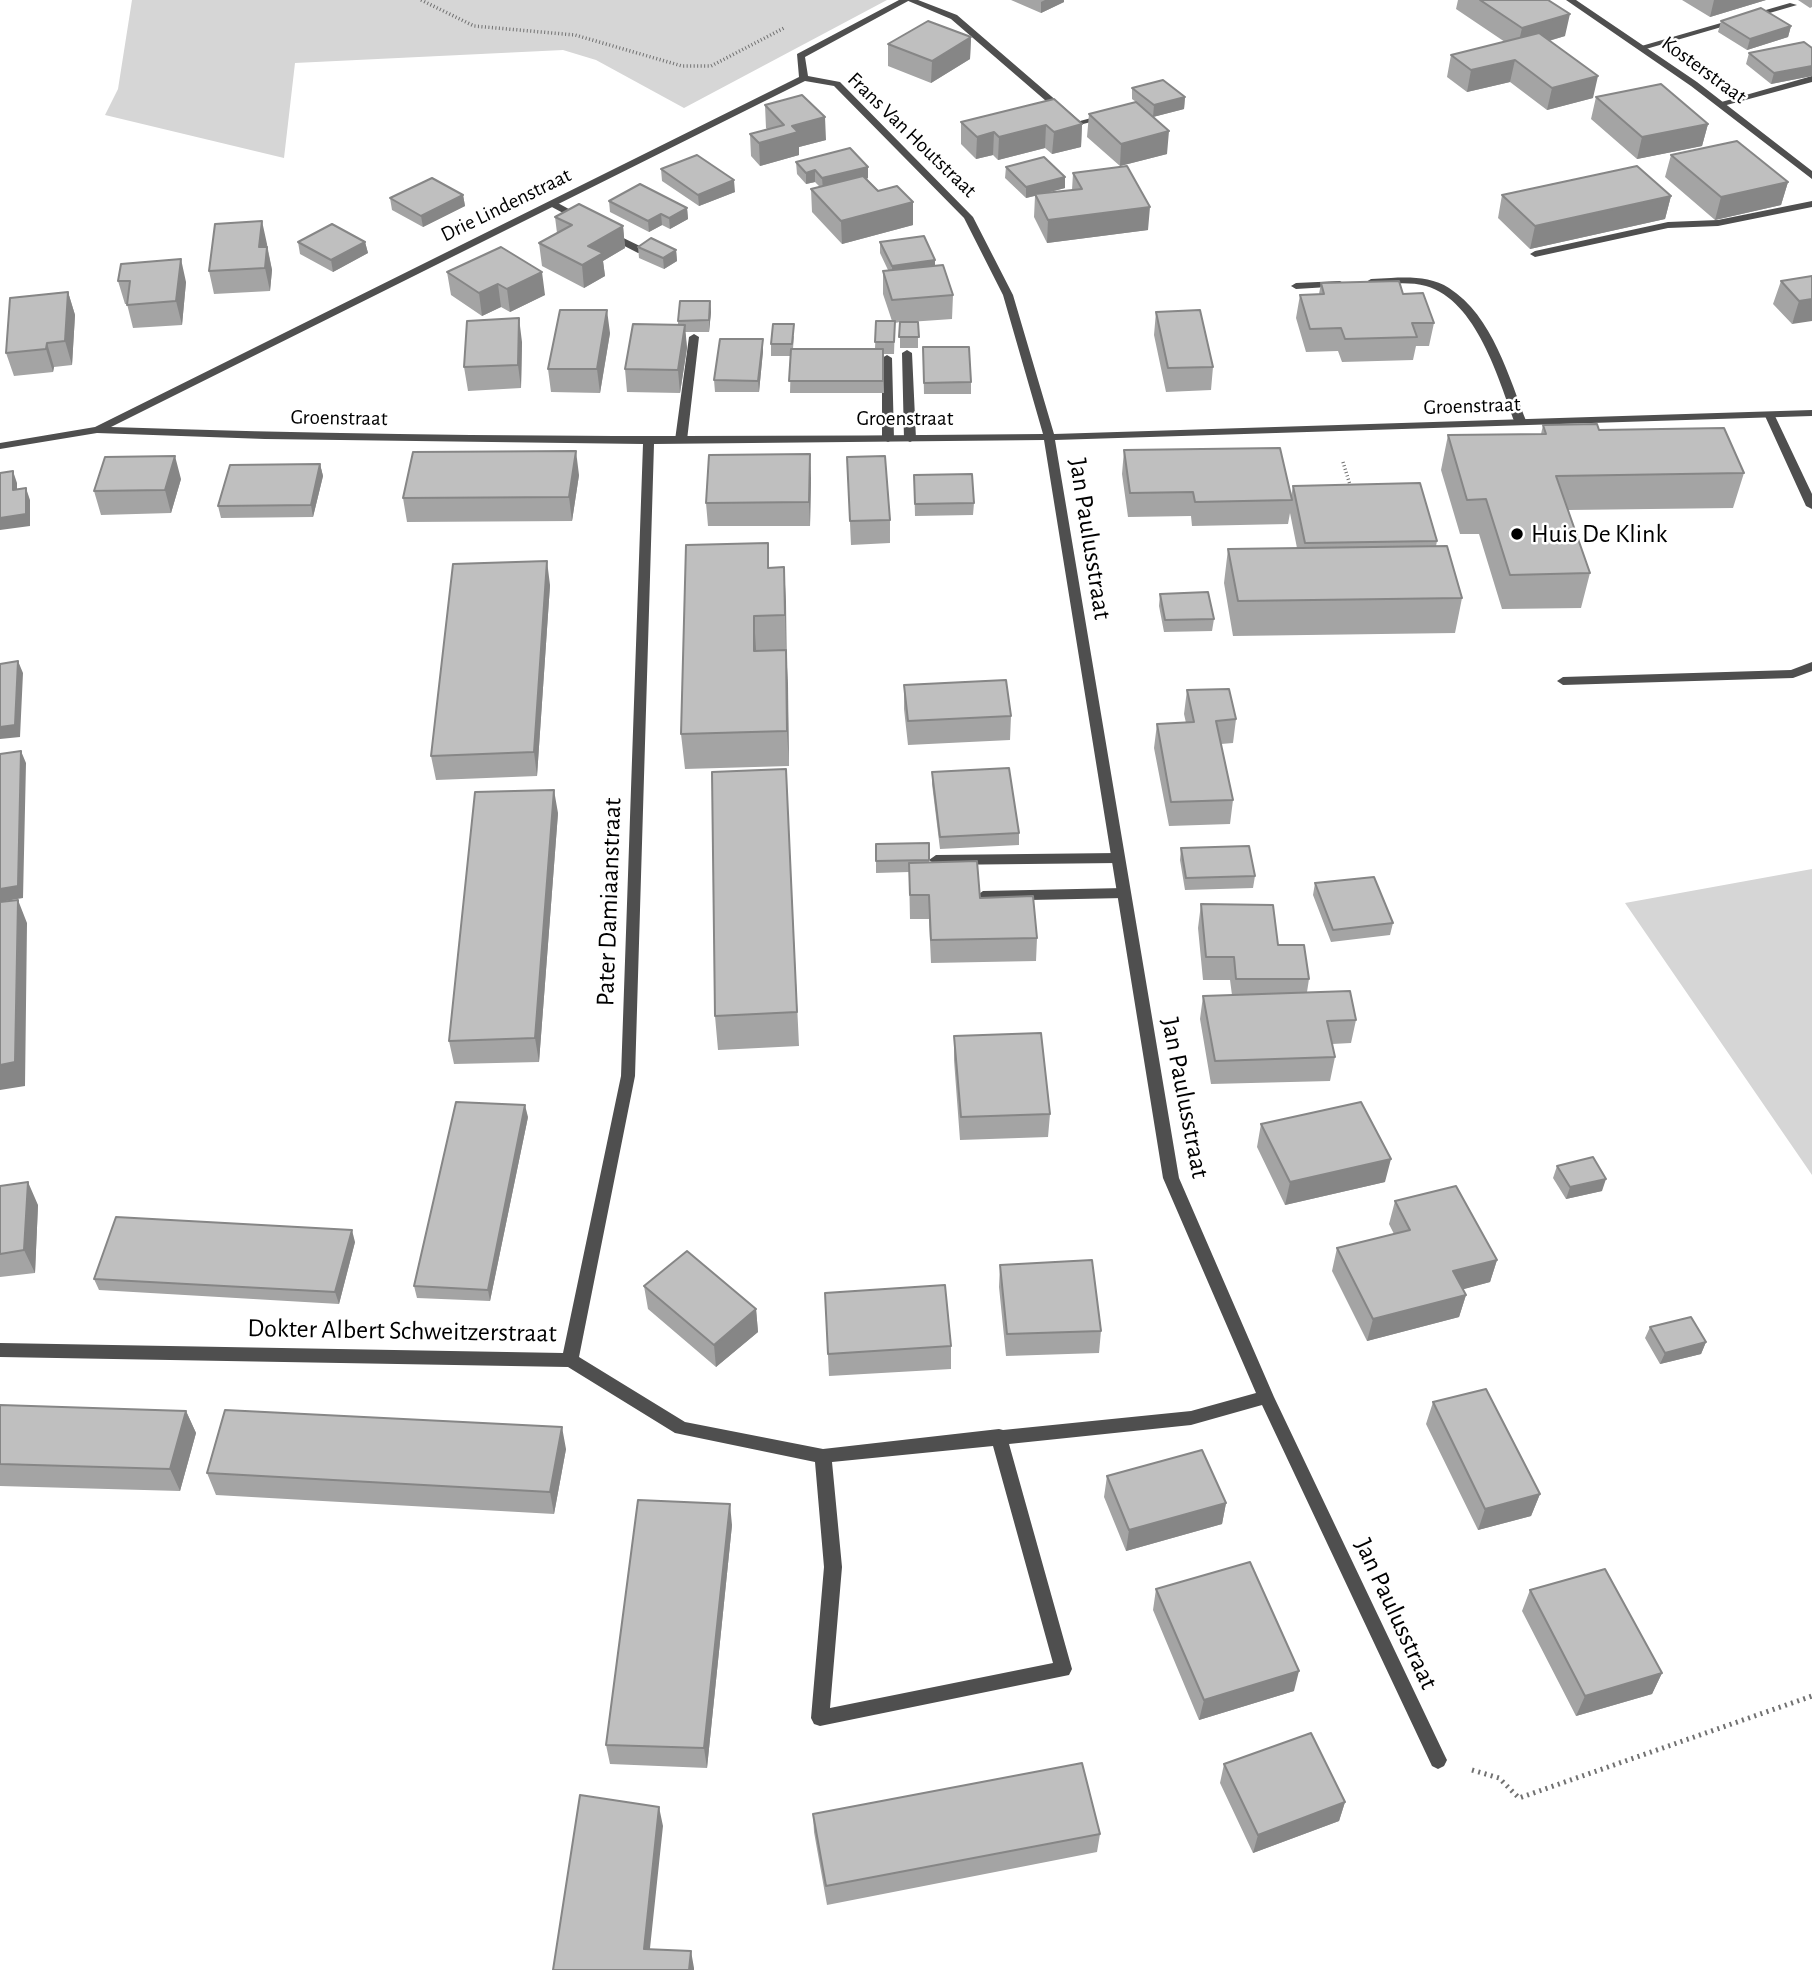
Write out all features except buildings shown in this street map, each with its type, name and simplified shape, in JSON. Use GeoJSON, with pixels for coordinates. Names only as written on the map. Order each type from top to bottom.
{"type":"FeatureCollection","features":[{"type":"Feature","properties":{"kind":"street"},"geometry":{"type":"LineString","coordinates":[[804,78],[800,56],[908,0],[954,16],[1078,124],[1118,114]]}},
{"type":"Feature","properties":{"kind":"street","name":"Kosterstraat"},"geometry":{"type":"LineString","coordinates":[[1570,0],[1634,40],[1723,103],[1812,176]]}},
{"type":"Feature","properties":{"kind":"street"},"geometry":{"type":"LineString","coordinates":[[1634,40],[1778,0]]}},
{"type":"Feature","properties":{"kind":"street"},"geometry":{"type":"LineString","coordinates":[[1643,47],[1793,5]]}},
{"type":"Feature","properties":{"kind":"street","name":"Drie Lindenstraat"},"geometry":{"type":"LineString","coordinates":[[97,430],[804,78]]}},
{"type":"Feature","properties":{"kind":"street","name":"Frans Van Houtstraat"},"geometry":{"type":"LineString","coordinates":[[804,78],[837,84],[968,217],[1008,295],[1049,438]]}},
{"type":"Feature","properties":{"kind":"street"},"geometry":{"type":"LineString","coordinates":[[1723,103],[1812,79]]}},
{"type":"Feature","properties":{"kind":"street"},"geometry":{"type":"LineString","coordinates":[[553,204],[642,251]]}},
{"type":"Feature","properties":{"kind":"street"},"geometry":{"type":"LineString","coordinates":[[1535,254],[1668,225],[1717,223],[1812,204]]}},
{"type":"Feature","properties":{"kind":"street"},"geometry":{"type":"LineString","coordinates":[[1365,283],[1427,282],[1448,290],[1464,303],[1488,345],[1521,423]]}},
{"type":"Feature","properties":{"kind":"street"},"geometry":{"type":"LineString","coordinates":[[1296,286],[1351,283]]}},
{"type":"Feature","properties":{"kind":"street"},"geometry":{"type":"LineString","coordinates":[[681,440],[694,337]]}},
{"type":"Feature","properties":{"kind":"street"},"geometry":{"type":"LineString","coordinates":[[907,353],[909,439]]}},
{"type":"Feature","properties":{"kind":"street"},"geometry":{"type":"LineString","coordinates":[[887,358],[888,439]]}},
{"type":"Feature","properties":{"kind":"street","name":"Groenstraat"},"geometry":{"type":"LineString","coordinates":[[0,446],[97,430],[265,436],[649,441],[1049,438],[1812,413]]}},
{"type":"Feature","properties":{"kind":"street"},"geometry":{"type":"LineString","coordinates":[[1770,416],[1812,506]]}},
{"type":"Feature","properties":{"kind":"street","name":"Jan Paulusstraat"},"geometry":{"type":"LineString","coordinates":[[1049,438],[1171,1178],[1266,1397],[1438,1760]]}},
{"type":"Feature","properties":{"kind":"street","name":"Pater Damiaanstraat"},"geometry":{"type":"LineString","coordinates":[[570,1360],[628,1076],[649,441]]}},
{"type":"Feature","properties":{"kind":"street"},"geometry":{"type":"LineString","coordinates":[[1563,681],[1793,674],[1812,666]]}},
{"type":"Feature","properties":{"kind":"street"},"geometry":{"type":"LineString","coordinates":[[936,860],[1118,858]]}},
{"type":"Feature","properties":{"kind":"street"},"geometry":{"type":"LineString","coordinates":[[983,896],[1124,893]]}},
{"type":"Feature","properties":{"kind":"street","name":"Dokter Albert Schweitzerstraat"},"geometry":{"type":"LineString","coordinates":[[0,1350],[570,1360],[681,1428],[823,1456],[1191,1418],[1266,1397]]}},
{"type":"Feature","properties":{"kind":"street"},"geometry":{"type":"LineString","coordinates":[[823,1456],[833,1567],[820,1718],[1063,1669],[999,1436]]}},
{"type":"Feature","properties":{"kind":"path"},"geometry":{"type":"LineString","coordinates":[[421,0],[474,26],[575,36],[682,66],[711,66],[792,24]]}},
{"type":"Feature","properties":{"kind":"path"},"geometry":{"type":"LineString","coordinates":[[1343,462],[1354,501]]}},
{"type":"Feature","properties":{"kind":"path"},"geometry":{"type":"LineString","coordinates":[[1438,1760],[1499,1778],[1519,1798],[1812,1696]]}},
{"type":"Feature","properties":{"kind":"shaded area"},"geometry":{"type":"Polygon","coordinates":[[[132,0],[887,0],[684,108],[596,60],[563,50],[295,63],[284,158],[105,115],[118,89],[132,0]]]}},
{"type":"Feature","properties":{"kind":"shaded area"},"geometry":{"type":"Polygon","coordinates":[[[1812,869],[1812,1175],[1625,903],[1812,869]]]}},
{"type":"Feature","properties":{"kind":"place","name":"Huis De Klink"},"geometry":{"type":"Point","coordinates":[1517,534]}}]}
